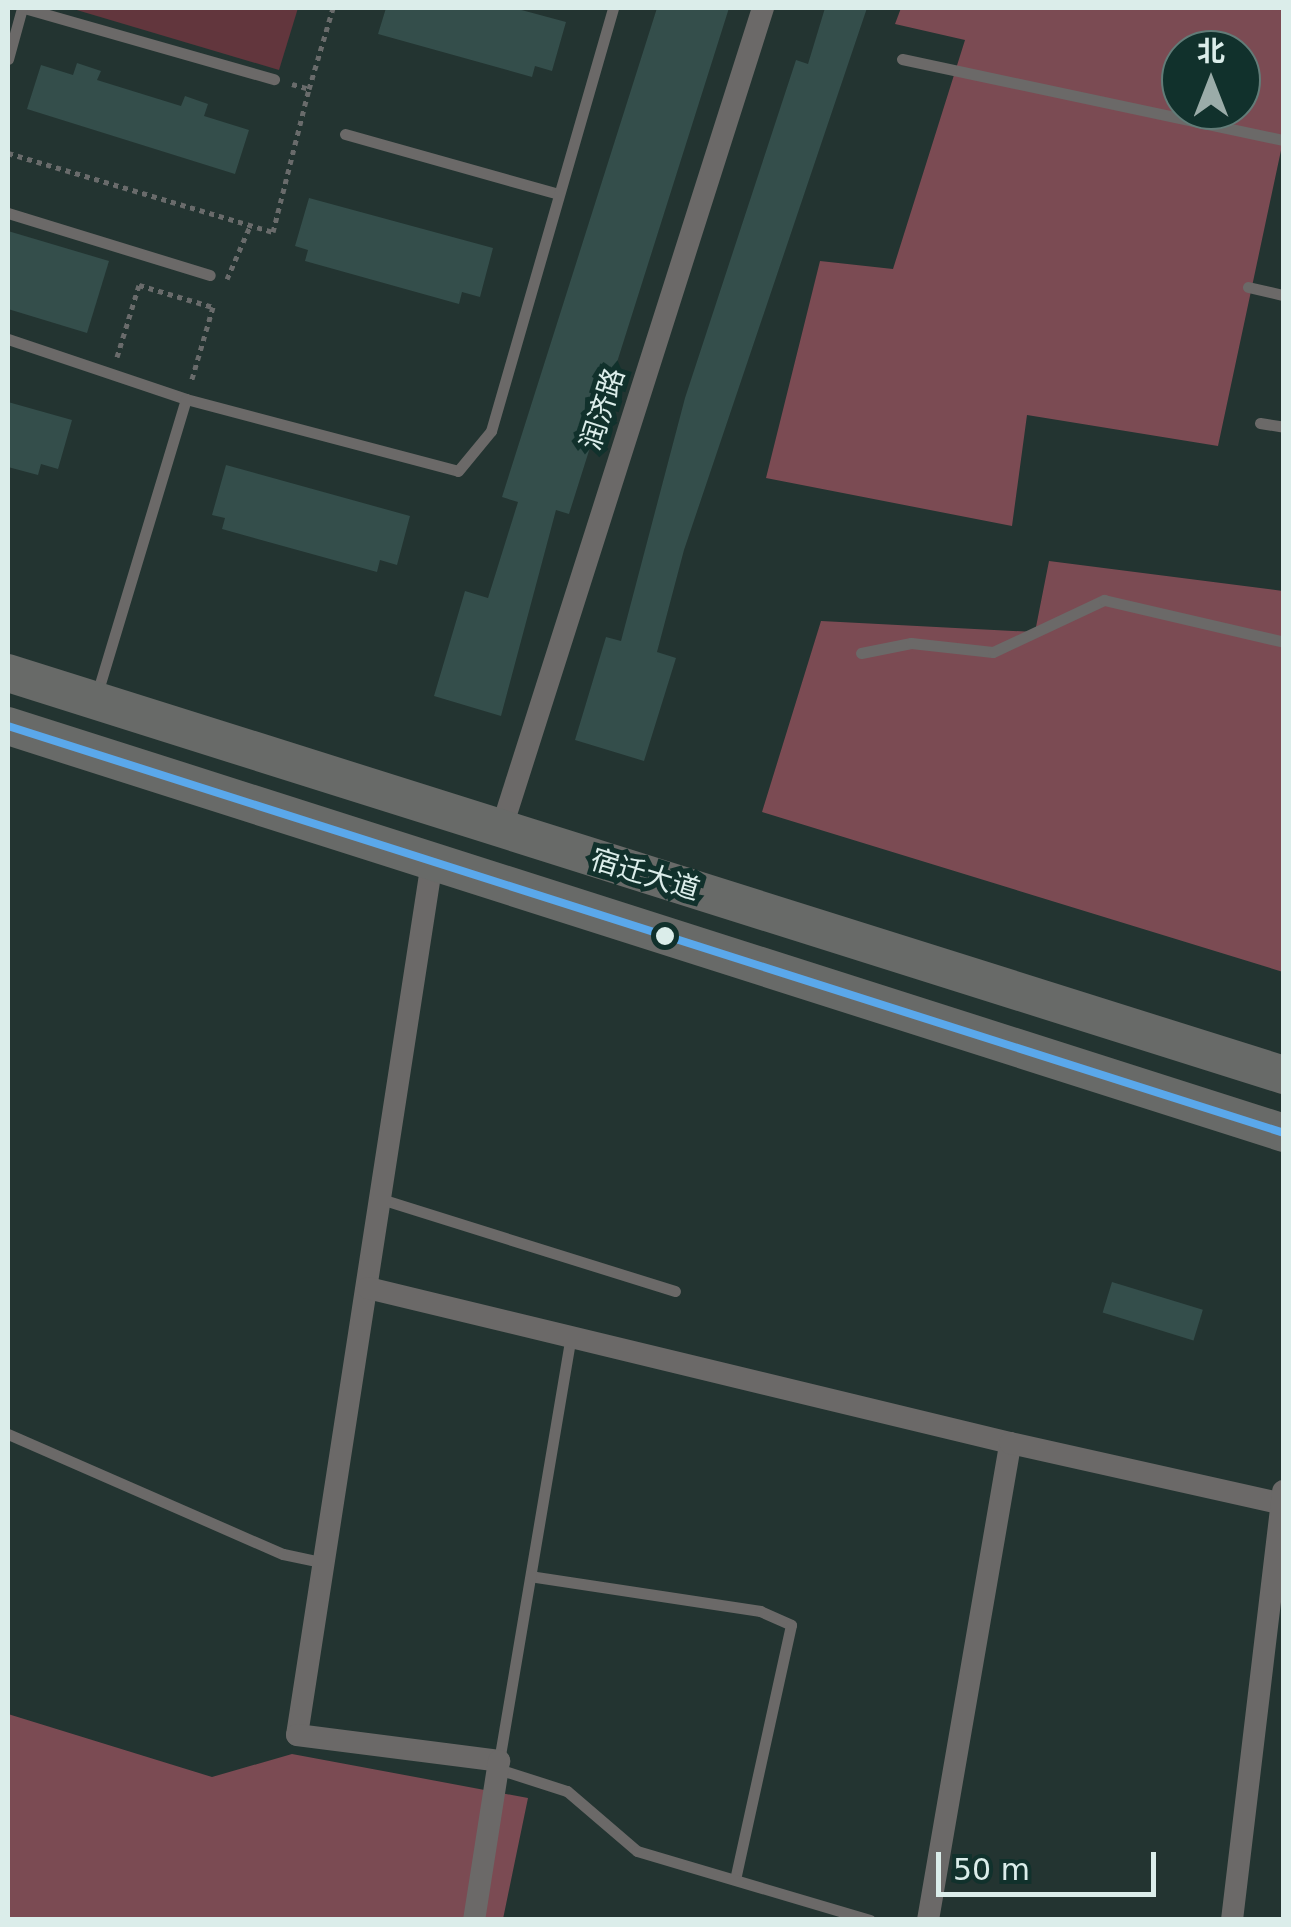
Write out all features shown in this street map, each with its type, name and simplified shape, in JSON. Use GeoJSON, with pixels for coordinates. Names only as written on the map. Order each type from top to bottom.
{"type":"FeatureCollection","features":[{"type":"Feature","properties":{"kind":"main road","name":"宿迁大道"},"geometry":{"type":"LineString","coordinates":[[8,673],[1284,1075]]}},
{"type":"Feature","properties":{"kind":"main road","name":"宿迁大道"},"geometry":{"type":"LineString","coordinates":[[8,726],[1284,1133]]}},
{"type":"Feature","properties":{"kind":"street","name":"润济路"},"geometry":{"type":"LineString","coordinates":[[501,830],[763,8]]}},
{"type":"Feature","properties":{"kind":"street"},"geometry":{"type":"LineString","coordinates":[[432,862],[368,1288],[320,1562],[297,1735],[499,1765],[474,1920]]}},
{"type":"Feature","properties":{"kind":"street"},"geometry":{"type":"LineString","coordinates":[[368,1288],[1010,1443],[1283,1498],[1232,1920]]}},
{"type":"Feature","properties":{"kind":"street"},"geometry":{"type":"LineString","coordinates":[[928,1920],[1010,1443]]}},
{"type":"Feature","properties":{"kind":"lane"},"geometry":{"type":"LineString","coordinates":[[8,59],[23,8],[274,79]]}},
{"type":"Feature","properties":{"kind":"lane"},"geometry":{"type":"LineString","coordinates":[[8,339],[186,399],[458,470],[490,430],[613,8]]}},
{"type":"Feature","properties":{"kind":"lane"},"geometry":{"type":"LineString","coordinates":[[902,59],[1284,140]]}},
{"type":"Feature","properties":{"kind":"lane"},"geometry":{"type":"LineString","coordinates":[[345,134],[559,194]]}},
{"type":"Feature","properties":{"kind":"lane"},"geometry":{"type":"LineString","coordinates":[[8,213],[210,275]]}},
{"type":"Feature","properties":{"kind":"lane"},"geometry":{"type":"LineString","coordinates":[[1248,288],[1284,295]]}},
{"type":"Feature","properties":{"kind":"lane"},"geometry":{"type":"LineString","coordinates":[[94,701],[186,399]]}},
{"type":"Feature","properties":{"kind":"lane"},"geometry":{"type":"LineString","coordinates":[[1260,423],[1284,428]]}},
{"type":"Feature","properties":{"kind":"lane"},"geometry":{"type":"LineString","coordinates":[[861,653],[911,643],[993,652],[1104,600],[1284,642]]}},
{"type":"Feature","properties":{"kind":"lane"},"geometry":{"type":"LineString","coordinates":[[381,1199],[675,1291]]}},
{"type":"Feature","properties":{"kind":"lane"},"geometry":{"type":"LineString","coordinates":[[571,1337],[536,1578],[499,1765],[567,1791],[636,1850],[870,1920]]}},
{"type":"Feature","properties":{"kind":"lane"},"geometry":{"type":"LineString","coordinates":[[8,1434],[282,1554],[320,1562]]}},
{"type":"Feature","properties":{"kind":"lane"},"geometry":{"type":"LineString","coordinates":[[536,1578],[760,1611],[791,1625],[736,1879]]}},
{"type":"Feature","properties":{"kind":"path"},"geometry":{"type":"LineString","coordinates":[[8,153],[273,232],[333,8]]}},
{"type":"Feature","properties":{"kind":"path"},"geometry":{"type":"LineString","coordinates":[[274,79],[309,89]]}},
{"type":"Feature","properties":{"kind":"path"},"geometry":{"type":"LineString","coordinates":[[210,275],[234,281],[250,225]]}},
{"type":"Feature","properties":{"kind":"path"},"geometry":{"type":"LineString","coordinates":[[111,374],[139,286],[213,308],[186,399]]}},
{"type":"Feature","properties":{"kind":"shaded area"},"geometry":{"type":"Polygon","coordinates":[[[70,8],[298,8],[279,70],[70,8]]]}},
{"type":"Feature","properties":{"kind":"shaded area"},"geometry":{"type":"Polygon","coordinates":[[[901,8],[1283,8],[1283,141],[1218,446],[1027,415],[1012,526],[766,478],[820,261],[893,269],[965,40],[895,24],[901,8]]]}},
{"type":"Feature","properties":{"kind":"shaded area"},"geometry":{"type":"Polygon","coordinates":[[[1049,561],[1283,591],[1283,972],[762,812],[821,621],[1035,632],[1049,561]]]}},
{"type":"Feature","properties":{"kind":"shaded area"},"geometry":{"type":"Polygon","coordinates":[[[8,1714],[212,1777],[292,1754],[528,1798],[503,1919],[8,1919],[8,1714]]]}},
{"type":"Feature","properties":{"kind":"building"},"geometry":{"type":"Polygon","coordinates":[[[386,8],[514,8],[566,22],[552,71],[535,66],[532,77],[378,34],[386,8]]]}},
{"type":"Feature","properties":{"kind":"building"},"geometry":{"type":"Polygon","coordinates":[[[657,8],[729,8],[569,514],[556,510],[501,716],[434,696],[465,591],[488,598],[518,502],[502,497],[657,8]]]}},
{"type":"Feature","properties":{"kind":"building"},"geometry":{"type":"Polygon","coordinates":[[[825,8],[867,8],[684,550],[657,652],[676,658],[644,761],[575,740],[606,637],[621,641],[685,398],[796,60],[808,64],[825,8]]]}},
{"type":"Feature","properties":{"kind":"building"},"geometry":{"type":"Polygon","coordinates":[[[77,63],[101,71],[97,80],[181,106],[185,96],[208,104],[204,116],[249,130],[235,174],[27,109],[41,65],[73,75],[77,63]]]}},
{"type":"Feature","properties":{"kind":"building"},"geometry":{"type":"Polygon","coordinates":[[[309,198],[493,248],[480,297],[462,292],[459,304],[305,261],[308,250],[295,246],[309,198]]]}},
{"type":"Feature","properties":{"kind":"building"},"geometry":{"type":"Polygon","coordinates":[[[8,231],[109,261],[87,333],[8,309],[8,231]]]}},
{"type":"Feature","properties":{"kind":"building"},"geometry":{"type":"Polygon","coordinates":[[[8,402],[72,420],[58,469],[41,464],[38,475],[8,467],[8,402]]]}},
{"type":"Feature","properties":{"kind":"building"},"geometry":{"type":"Polygon","coordinates":[[[226,465],[410,516],[397,565],[380,560],[377,572],[222,529],[225,518],[212,515],[226,465]]]}},
{"type":"Feature","properties":{"kind":"building"},"geometry":{"type":"Polygon","coordinates":[[[1112,1282],[1203,1310],[1193,1340],[1103,1313],[1112,1282]]]}},
{"type":"Feature","properties":{"kind":"transit line"},"geometry":{"type":"LineString","coordinates":[[8,726],[1284,1133]]}}]}
